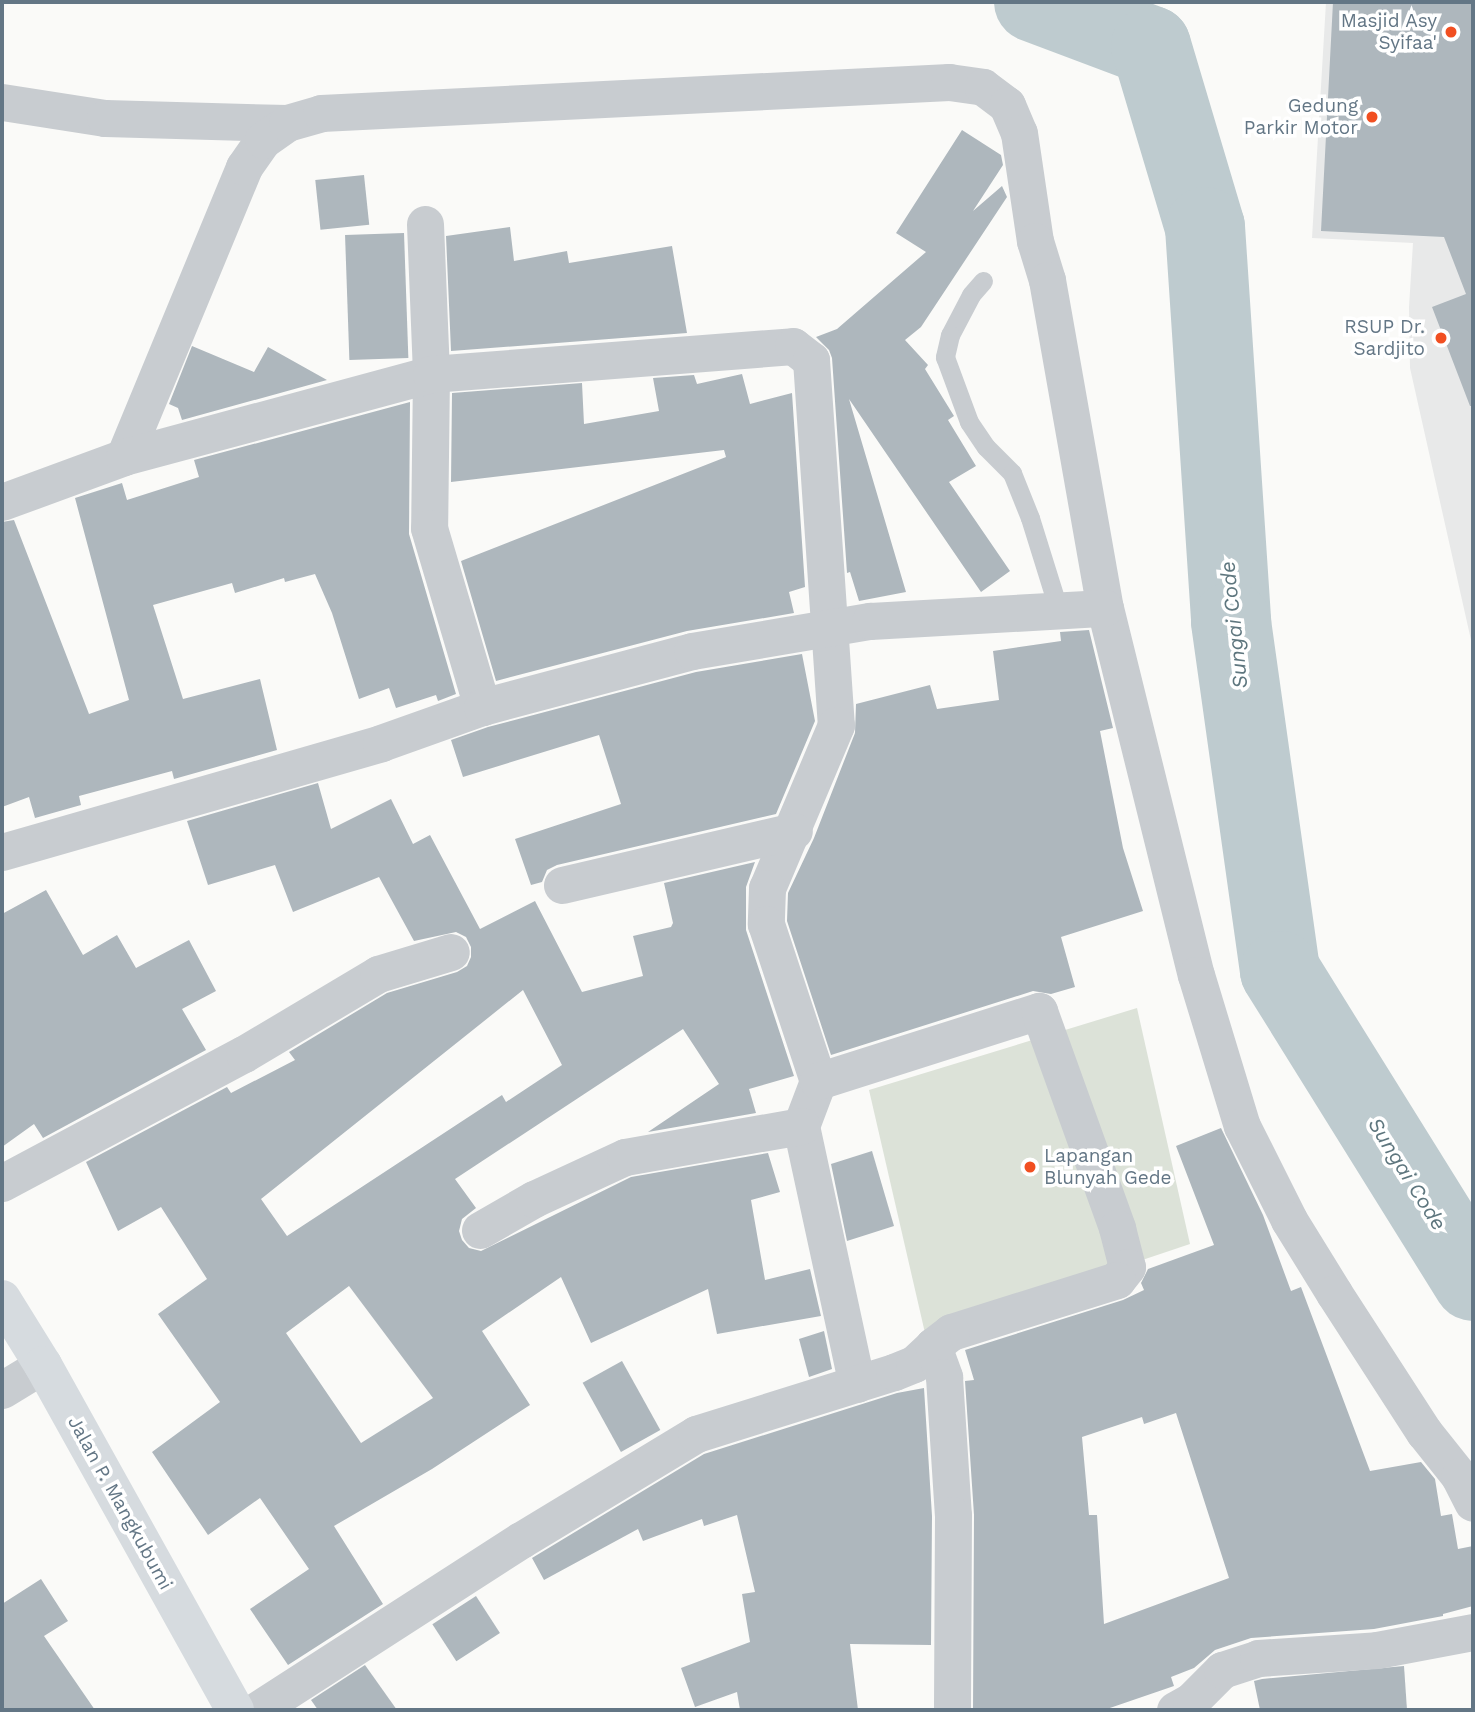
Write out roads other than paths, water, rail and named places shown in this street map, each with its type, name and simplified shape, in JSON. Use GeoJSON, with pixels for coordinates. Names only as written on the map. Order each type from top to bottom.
{"type":"FeatureCollection","features":[{"type":"Feature","properties":{"kind":"main road","name":"Jalan P. Mangkubumi"},"geometry":{"type":"LineString","coordinates":[[2,1299],[43,1365],[235,1710]]}},
{"type":"Feature","properties":{"kind":"street"},"geometry":{"type":"LineString","coordinates":[[124,457],[244,167],[263,140],[288,123],[321,113],[948,82],[983,87],[1007,105],[1019,133],[1035,242],[1047,280],[1105,608],[1196,975],[1242,1126],[1289,1220],[1424,1432],[1459,1475],[1473,1503]]}},
{"type":"Feature","properties":{"kind":"street"},"geometry":{"type":"LineString","coordinates":[[2,102],[105,118],[288,123]]}},
{"type":"Feature","properties":{"kind":"street"},"geometry":{"type":"LineString","coordinates":[[425,224],[431,374],[429,528],[482,707]]}},
{"type":"Feature","properties":{"kind":"street"},"geometry":{"type":"LineString","coordinates":[[2,502],[124,457],[431,374],[793,346],[811,360],[836,725],[794,831],[767,888],[766,924],[818,1081],[801,1126],[857,1384]]}},
{"type":"Feature","properties":{"kind":"street"},"geometry":{"type":"LineString","coordinates":[[2,852],[381,743],[482,707],[692,651],[870,621],[1105,608]]}},
{"type":"Feature","properties":{"kind":"street"},"geometry":{"type":"LineString","coordinates":[[562,885],[794,831]]}},
{"type":"Feature","properties":{"kind":"street"},"geometry":{"type":"LineString","coordinates":[[2,1183],[244,1054],[378,974],[452,951]]}},
{"type":"Feature","properties":{"kind":"street"},"geometry":{"type":"LineString","coordinates":[[257,1710],[521,1540],[696,1434],[914,1364],[951,1332],[1116,1280],[1127,1267],[1117,1228],[1040,1011],[818,1081]]}},
{"type":"Feature","properties":{"kind":"street"},"geometry":{"type":"LineString","coordinates":[[480,1230],[534,1199],[625,1157],[801,1126]]}},
{"type":"Feature","properties":{"kind":"street"},"geometry":{"type":"LineString","coordinates":[[933,1346],[944,1377],[953,1515],[952,1710]]}},
{"type":"Feature","properties":{"kind":"street"},"geometry":{"type":"LineString","coordinates":[[2,1390],[43,1365]]}},
{"type":"Feature","properties":{"kind":"street"},"geometry":{"type":"LineString","coordinates":[[1175,1710],[1191,1701],[1222,1670],[1258,1658],[1377,1650],[1473,1632]]}},
{"type":"Feature","properties":{"kind":"lane"},"geometry":{"type":"LineString","coordinates":[[983,281],[971,295],[950,335],[945,357],[969,422],[986,447],[1012,473],[1030,517],[1059,611]]}},
{"type":"Feature","properties":{"kind":"waterway","name":"Sungai Code"},"geometry":{"type":"LineString","coordinates":[[1034,2],[1151,46],[1205,227],[1231,622],[1280,971],[1473,1281]]}},
{"type":"Feature","properties":{"kind":"place","name":"Masjid Asy Syifaa'"},"geometry":{"type":"Point","coordinates":[1451,32]}},
{"type":"Feature","properties":{"kind":"place","name":"Gedung Parkir Motor"},"geometry":{"type":"Point","coordinates":[1372,117]}},
{"type":"Feature","properties":{"kind":"place","name":"RSUP Dr. Sardjito"},"geometry":{"type":"Point","coordinates":[1441,338]}},
{"type":"Feature","properties":{"kind":"place","name":"Lapangan Blunyah Gede"},"geometry":{"type":"Point","coordinates":[1030,1167]}}]}
